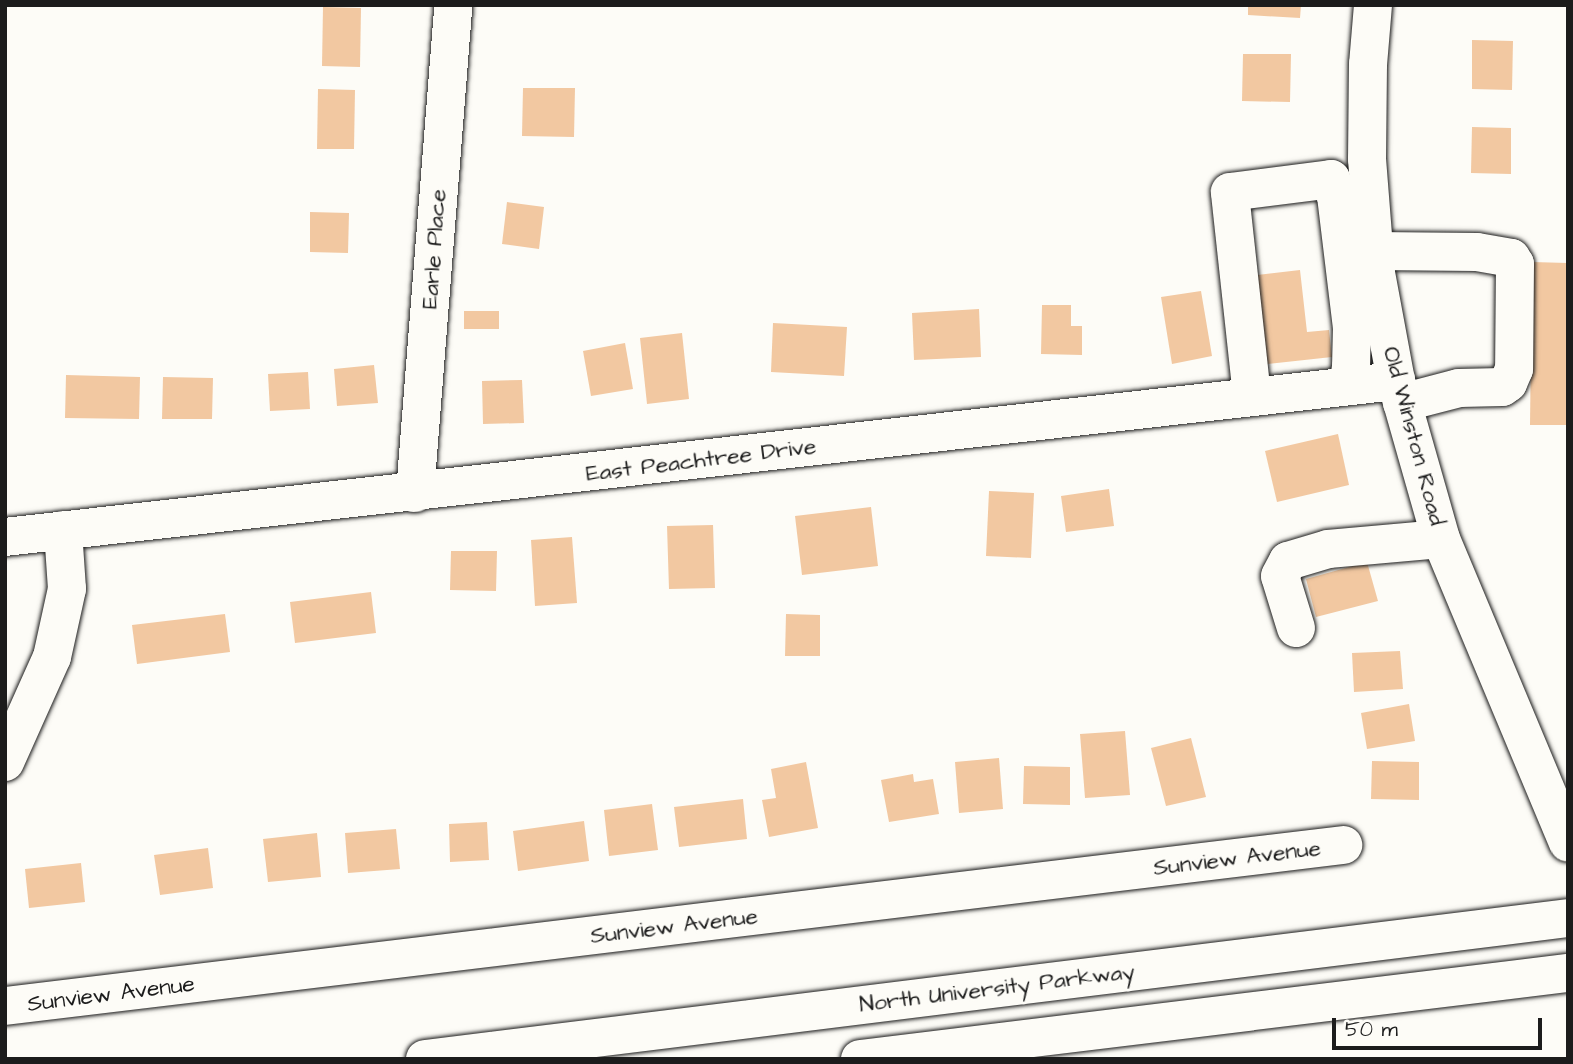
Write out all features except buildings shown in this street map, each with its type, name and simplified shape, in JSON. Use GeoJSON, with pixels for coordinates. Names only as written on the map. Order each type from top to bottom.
{"type":"FeatureCollection","features":[{"type":"Feature","properties":{"kind":"street","name":"Earle Place"},"geometry":{"type":"LineString","coordinates":[[415,493],[453,5]]}},
{"type":"Feature","properties":{"kind":"street","name":"Old Winston Road"},"geometry":{"type":"LineString","coordinates":[[1373,5],[1368,78],[1353,194],[1374,251],[1399,392],[1441,539],[1568,843]]}},
{"type":"Feature","properties":{"kind":"street"},"geometry":{"type":"LineString","coordinates":[[1252,388],[1230,192],[1331,179],[1353,194],[1347,270],[1350,377]]}},
{"type":"Feature","properties":{"kind":"street","name":"East Peachtree Drive"},"geometry":{"type":"LineString","coordinates":[[5,537],[415,493],[1350,377],[1399,392],[1502,387],[1508,383],[1514,369],[1517,284],[1515,264],[1511,258],[1478,252],[1374,251]]}},
{"type":"Feature","properties":{"kind":"street"},"geometry":{"type":"LineString","coordinates":[[5,762],[52,657],[67,589],[63,530]]}},
{"type":"Feature","properties":{"kind":"street"},"geometry":{"type":"LineString","coordinates":[[1296,628],[1280,576],[1288,561],[1328,549],[1441,539]]}},
{"type":"Feature","properties":{"kind":"street","name":"Sunview Avenue"},"geometry":{"type":"LineString","coordinates":[[5,1006],[1343,845]]}},
{"type":"Feature","properties":{"kind":"street","name":"North University Parkway"},"geometry":{"type":"LineString","coordinates":[[425,1059],[1568,918]]}},
{"type":"Feature","properties":{"kind":"street"},"geometry":{"type":"LineString","coordinates":[[860,1059],[1568,973]]}}]}
